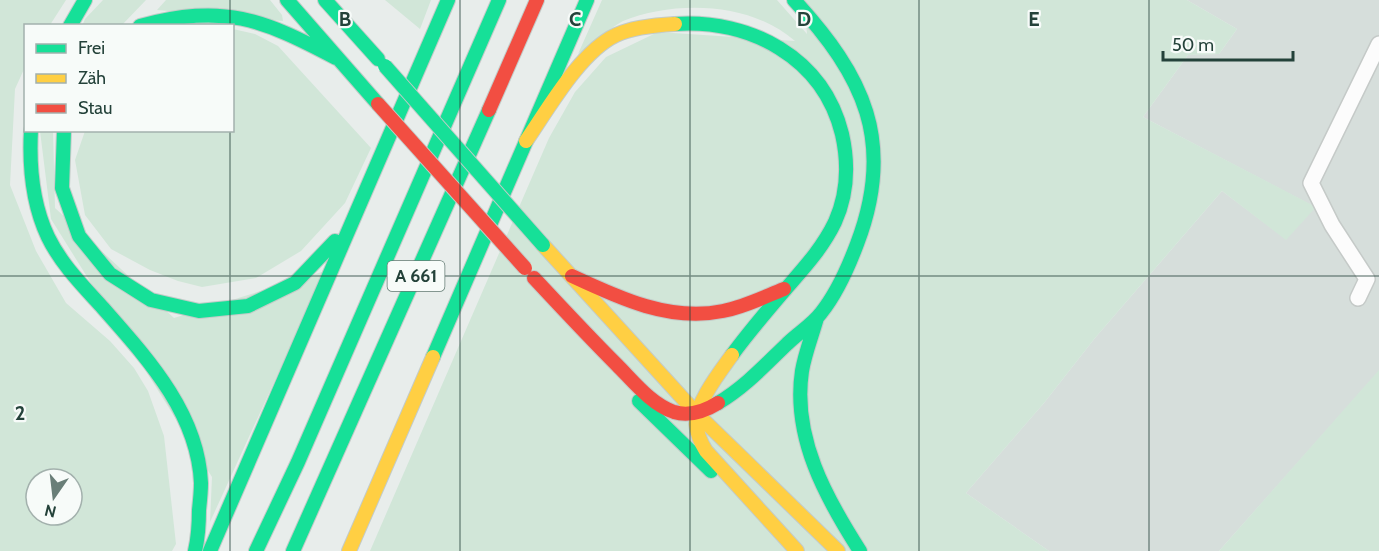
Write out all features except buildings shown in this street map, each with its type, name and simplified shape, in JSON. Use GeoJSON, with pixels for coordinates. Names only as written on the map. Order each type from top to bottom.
{"type":"FeatureCollection","features":[{"type":"Feature","properties":{"kind":"main road"},"geometry":{"type":"LineString","coordinates":[[71,24],[85,0]]}},
{"type":"Feature","properties":{"kind":"main road"},"geometry":{"type":"LineString","coordinates":[[287,0],[336,58],[594,342],[665,408],[676,412],[697,414],[727,398],[750,380],[817,318],[838,286],[863,230],[872,195],[874,147],[864,102],[848,67],[826,35],[794,0]]}},
{"type":"Feature","properties":{"kind":"main road"},"geometry":{"type":"LineString","coordinates":[[324,0],[697,414],[838,551]]}},
{"type":"Feature","properties":{"kind":"main road"},"geometry":{"type":"LineString","coordinates":[[331,0],[381,63]]}},
{"type":"Feature","properties":{"kind":"main road"},"geometry":{"type":"LineString","coordinates":[[210,551],[448,0]]}},
{"type":"Feature","properties":{"kind":"main road","name":"A 661"},"geometry":{"type":"LineString","coordinates":[[256,551],[298,462],[499,0]]}},
{"type":"Feature","properties":{"kind":"main road","name":"A 661"},"geometry":{"type":"LineString","coordinates":[[292,551],[537,0]]}},
{"type":"Feature","properties":{"kind":"main road"},"geometry":{"type":"LineString","coordinates":[[349,551],[587,0]]}},
{"type":"Feature","properties":{"kind":"main road"},"geometry":{"type":"LineString","coordinates":[[137,24],[150,9]]}},
{"type":"Feature","properties":{"kind":"main road"},"geometry":{"type":"LineString","coordinates":[[144,24],[187,12],[205,9],[225,10],[247,14],[336,58]]}},
{"type":"Feature","properties":{"kind":"main road"},"geometry":{"type":"LineString","coordinates":[[526,141],[570,78],[592,53],[615,35],[636,24],[674,11],[699,10],[765,28],[786,42],[816,71],[827,88],[845,136],[848,159],[846,182],[840,207],[819,251],[726,363],[697,414],[696,429],[706,451],[796,551]]}},
{"type":"Feature","properties":{"kind":"main road"},"geometry":{"type":"LineString","coordinates":[[31,132],[29,154],[33,186],[49,238],[77,278],[142,352],[180,406],[191,429],[201,485],[195,551]]}},
{"type":"Feature","properties":{"kind":"main road"},"geometry":{"type":"LineString","coordinates":[[64,132],[60,146],[60,175],[69,212],[84,245],[106,270],[133,291],[167,306],[184,310],[202,312],[242,308],[262,302],[287,290],[325,257],[350,219],[374,175]]}},
{"type":"Feature","properties":{"kind":"main road"},"geometry":{"type":"LineString","coordinates":[[529,273],[627,389],[796,551]]}},
{"type":"Feature","properties":{"kind":"main road"},"geometry":{"type":"LineString","coordinates":[[572,276],[602,290],[652,308],[682,314],[712,313],[738,308],[786,289]]}},
{"type":"Feature","properties":{"kind":"main road"},"geometry":{"type":"LineString","coordinates":[[817,318],[801,379],[800,399],[804,429],[821,486],[835,514],[860,551]]}},
{"type":"Feature","properties":{"kind":"street"},"geometry":{"type":"LineString","coordinates":[[1358,298],[1367,279],[1332,225],[1311,183],[1379,44]]}},
{"type":"Feature","properties":{"kind":"shaded area"},"geometry":{"type":"Polygon","coordinates":[[[1187,0],[1379,0],[1379,371],[1219,551],[1049,551],[966,493],[1044,403],[1095,338],[1222,191],[1286,239],[1315,207],[1143,117],[1188,55],[1219,54],[1237,29],[1187,0]]]}},
{"type":"Feature","properties":{"kind":"green space"},"geometry":{"type":"Polygon","coordinates":[[[0,0],[66,0],[51,24],[24,24],[24,69],[15,89],[10,185],[36,251],[66,303],[110,341],[134,368],[148,391],[164,436],[176,544],[172,551],[0,551],[0,0]]]}},
{"type":"Feature","properties":{"kind":"green space"},"geometry":{"type":"Polygon","coordinates":[[[103,0],[146,0],[123,24],[83,24],[103,0]]]}},
{"type":"Feature","properties":{"kind":"green space"},"geometry":{"type":"Polygon","coordinates":[[[166,0],[270,0],[282,15],[283,21],[157,10],[166,0]]]}},
{"type":"Feature","properties":{"kind":"green space"},"geometry":{"type":"Polygon","coordinates":[[[385,0],[431,0],[420,29],[385,0]]]}},
{"type":"Feature","properties":{"kind":"green space"},"geometry":{"type":"Polygon","coordinates":[[[602,0],[777,0],[807,34],[804,0],[1187,0],[1237,29],[1219,54],[1188,55],[1143,117],[1316,207],[1286,240],[1222,191],[1095,338],[1044,403],[966,493],[1049,551],[370,551],[549,138],[575,92],[606,57],[658,32],[795,41],[777,28],[757,18],[712,8],[689,8],[644,14],[623,21],[578,54],[602,0]]]}},
{"type":"Feature","properties":{"kind":"green space"},"geometry":{"type":"Polygon","coordinates":[[[234,29],[255,34],[278,46],[371,148],[345,203],[301,251],[256,278],[202,287],[150,270],[111,249],[85,215],[75,160],[85,132],[234,132],[234,29]]]}},
{"type":"Feature","properties":{"kind":"green space"},"geometry":{"type":"Polygon","coordinates":[[[40,132],[53,132],[55,208],[174,318],[325,271],[210,522],[212,477],[51,219],[40,132]]]}},
{"type":"Feature","properties":{"kind":"green space"},"geometry":{"type":"Polygon","coordinates":[[[1379,370],[1379,551],[1219,551],[1379,370]]]}},
{"type":"Feature","properties":{"kind":"traffic: fast"},"geometry":{"type":"LineString","coordinates":[[71,24],[85,0]]}},
{"type":"Feature","properties":{"kind":"traffic: fast"},"geometry":{"type":"LineString","coordinates":[[287,0],[378,104]]}},
{"type":"Feature","properties":{"kind":"traffic: fast"},"geometry":{"type":"LineString","coordinates":[[325,0],[378,59]]}},
{"type":"Feature","properties":{"kind":"traffic: fast"},"geometry":{"type":"LineString","coordinates":[[210,551],[448,0]]}},
{"type":"Feature","properties":{"kind":"traffic: fast"},"geometry":{"type":"LineString","coordinates":[[256,551],[298,462],[499,0]]}},
{"type":"Feature","properties":{"kind":"traffic: fast"},"geometry":{"type":"LineString","coordinates":[[433,357],[587,0]]}},
{"type":"Feature","properties":{"kind":"traffic: fast"},"geometry":{"type":"LineString","coordinates":[[718,403],[746,383],[821,313],[846,271],[868,207],[873,174],[873,142],[866,112],[855,84],[839,56],[794,0]]}},
{"type":"Feature","properties":{"kind":"traffic: fast"},"geometry":{"type":"LineString","coordinates":[[149,24],[196,16],[242,19],[286,33],[336,58]]}},
{"type":"Feature","properties":{"kind":"traffic: fast"},"geometry":{"type":"LineString","coordinates":[[675,24],[703,24],[730,28],[756,36],[780,48],[801,64],[818,84],[832,107],[844,145],[845,190],[830,232],[812,258],[732,355]]}},
{"type":"Feature","properties":{"kind":"traffic: fast"},"geometry":{"type":"LineString","coordinates":[[385,66],[543,245]]}},
{"type":"Feature","properties":{"kind":"traffic: fast"},"geometry":{"type":"LineString","coordinates":[[293,551],[489,110]]}},
{"type":"Feature","properties":{"kind":"traffic: fast"},"geometry":{"type":"LineString","coordinates":[[31,132],[35,198],[48,237],[73,274],[153,367],[180,410],[191,433],[198,457],[201,483],[195,551]]}},
{"type":"Feature","properties":{"kind":"traffic: fast"},"geometry":{"type":"LineString","coordinates":[[64,132],[62,188],[79,236],[110,274],[151,300],[199,311],[248,306],[295,283],[335,241]]}},
{"type":"Feature","properties":{"kind":"traffic: fast"},"geometry":{"type":"LineString","coordinates":[[817,318],[802,371],[800,396],[802,420],[814,466],[835,510],[860,551]]}},
{"type":"Feature","properties":{"kind":"traffic: fast"},"geometry":{"type":"LineString","coordinates":[[639,401],[711,471]]}},
{"type":"Feature","properties":{"kind":"traffic: slow"},"geometry":{"type":"LineString","coordinates":[[526,141],[566,82],[590,54],[603,43],[630,30],[675,24]]}},
{"type":"Feature","properties":{"kind":"traffic: slow"},"geometry":{"type":"LineString","coordinates":[[543,245],[697,414],[838,551]]}},
{"type":"Feature","properties":{"kind":"traffic: slow"},"geometry":{"type":"LineString","coordinates":[[732,355],[700,406],[696,424],[698,435],[706,451],[797,551]]}},
{"type":"Feature","properties":{"kind":"traffic: slow"},"geometry":{"type":"LineString","coordinates":[[349,551],[433,357]]}},
{"type":"Feature","properties":{"kind":"traffic: jam"},"geometry":{"type":"LineString","coordinates":[[489,110],[537,0]]}},
{"type":"Feature","properties":{"kind":"traffic: jam"},"geometry":{"type":"LineString","coordinates":[[378,104],[525,268]]}},
{"type":"Feature","properties":{"kind":"traffic: jam"},"geometry":{"type":"LineString","coordinates":[[572,276],[626,300],[664,311],[684,313],[703,314],[723,311],[754,302],[784,289]]}},
{"type":"Feature","properties":{"kind":"traffic: jam"},"geometry":{"type":"LineString","coordinates":[[534,278],[636,385],[658,404],[674,412],[686,414],[703,411],[718,403]]}}]}
